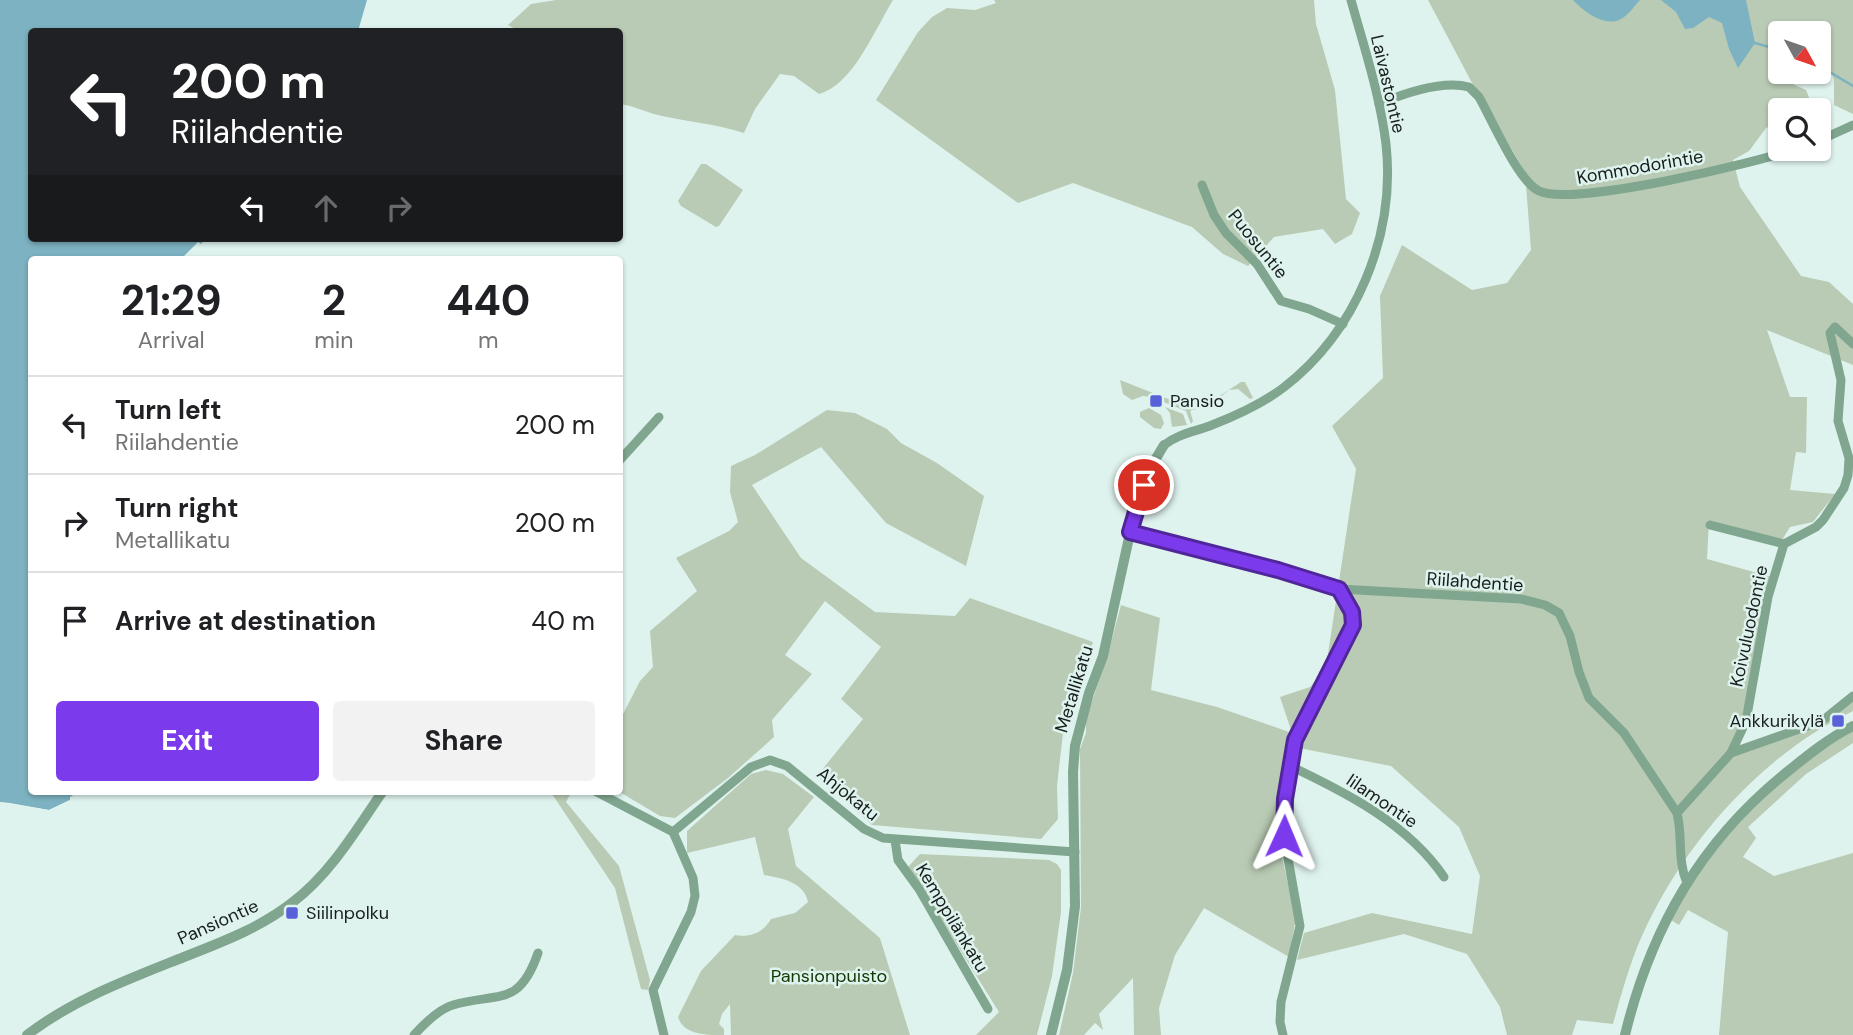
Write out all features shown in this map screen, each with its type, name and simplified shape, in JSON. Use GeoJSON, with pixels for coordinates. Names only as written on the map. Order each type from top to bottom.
{"type":"FeatureCollection","features":[{"type":"Feature","properties":{"kind":"street","name":"Laivastontie"},"geometry":{"type":"LineString","coordinates":[[1164,445],[1177,435],[1220,422],[1281,390],[1320,354],[1343,324],[1371,267],[1385,208],[1387,157],[1379,104],[1351,0]]}},
{"type":"Feature","properties":{"kind":"street","name":"Kommodorintie"},"geometry":{"type":"LineString","coordinates":[[1379,104],[1403,95],[1448,85],[1469,87],[1479,97],[1523,175],[1537,190],[1551,195],[1616,190],[1737,166],[1768,157]]}},
{"type":"Feature","properties":{"kind":"street"},"geometry":{"type":"LineString","coordinates":[[1831,135],[1853,125]]}},
{"type":"Feature","properties":{"kind":"street","name":"Puosuntie"},"geometry":{"type":"LineString","coordinates":[[1202,185],[1214,215],[1226,233],[1257,264],[1281,301],[1309,309],[1343,324]]}},
{"type":"Feature","properties":{"kind":"street"},"geometry":{"type":"LineString","coordinates":[[1710,525],[1784,544],[1816,527],[1823,520],[1844,488],[1849,458],[1838,421],[1841,380],[1830,333],[1835,327],[1853,344]]}},
{"type":"Feature","properties":{"kind":"street"},"geometry":{"type":"LineString","coordinates":[[623,457],[659,417]]}},
{"type":"Feature","properties":{"kind":"street","name":"Metallikatu"},"geometry":{"type":"LineString","coordinates":[[1051,1035],[1072,944],[1076,906],[1073,795],[1075,746],[1089,693],[1103,656],[1136,506],[1149,470],[1164,445]]}},
{"type":"Feature","properties":{"kind":"street","name":"Riilahdentie"},"geometry":{"type":"LineString","coordinates":[[1130,532],[1278,570],[1339,589],[1521,599],[1545,605],[1559,613],[1570,636],[1578,672],[1590,698],[1624,733],[1677,813],[1681,829],[1680,863],[1687,883]]}},
{"type":"Feature","properties":{"kind":"street","name":"Koivuluodontie"},"geometry":{"type":"LineString","coordinates":[[1731,753],[1745,720],[1768,597],[1784,544]]}},
{"type":"Feature","properties":{"kind":"street"},"geometry":{"type":"LineString","coordinates":[[1283,1035],[1280,1022],[1281,1002],[1300,926],[1284,836],[1290,766],[1295,740],[1353,625],[1352,612],[1339,589]]}},
{"type":"Feature","properties":{"kind":"street"},"geometry":{"type":"LineString","coordinates":[[1677,813],[1731,753],[1822,722],[1853,696]]}},
{"type":"Feature","properties":{"kind":"street"},"geometry":{"type":"LineString","coordinates":[[1625,1035],[1644,968],[1665,920],[1720,835],[1749,805],[1811,753],[1853,726]]}},
{"type":"Feature","properties":{"kind":"street","name":"Ahjokatu"},"geometry":{"type":"LineString","coordinates":[[673,832],[751,767],[770,760],[787,766],[873,835],[895,840],[1076,852]]}},
{"type":"Feature","properties":{"kind":"street","name":"Iilamontie"},"geometry":{"type":"LineString","coordinates":[[1290,766],[1331,786],[1377,814],[1422,850],[1444,877]]}},
{"type":"Feature","properties":{"kind":"street","name":"Pansiontie"},"geometry":{"type":"LineString","coordinates":[[27,1035],[95,993],[230,939],[277,914],[303,894],[334,861],[380,795]]}},
{"type":"Feature","properties":{"kind":"street"},"geometry":{"type":"LineString","coordinates":[[604,795],[673,832],[693,878],[695,896],[691,912],[653,990],[664,1035]]}},
{"type":"Feature","properties":{"kind":"street","name":"Kemppilänkatu"},"geometry":{"type":"LineString","coordinates":[[895,840],[898,860],[919,889],[988,1009]]}},
{"type":"Feature","properties":{"kind":"street"},"geometry":{"type":"LineString","coordinates":[[415,1035],[437,1014],[452,1005],[513,992],[528,977],[538,953]]}},
{"type":"Feature","properties":{"kind":"green space"},"geometry":{"type":"Polygon","coordinates":[[[556,0],[893,0],[862,55],[842,80],[819,94],[794,76],[780,74],[755,109],[744,133],[662,116],[623,105],[623,28],[514,28],[508,25],[531,4],[556,0]]]}},
{"type":"Feature","properties":{"kind":"green space"},"geometry":{"type":"Polygon","coordinates":[[[994,0],[1314,0],[1316,24],[1335,90],[1346,199],[1360,213],[1352,234],[1335,244],[1323,229],[1274,237],[1248,266],[1223,254],[1192,227],[1073,183],[1018,203],[876,100],[918,32],[932,17],[947,8],[975,10],[996,3],[994,0]]]}},
{"type":"Feature","properties":{"kind":"green space"},"geometry":{"type":"Polygon","coordinates":[[[1428,0],[1853,0],[1853,114],[1834,105],[1831,21],[1768,21],[1768,84],[1793,84],[1806,90],[1809,98],[1768,98],[1768,127],[1749,151],[1733,160],[1740,187],[1801,276],[1829,282],[1853,304],[1853,365],[1767,330],[1790,397],[1807,397],[1806,453],[1796,452],[1790,490],[1835,494],[1813,522],[1790,527],[1782,540],[1709,521],[1707,559],[1772,577],[1741,725],[1730,748],[1791,735],[1853,700],[1853,711],[1787,752],[1728,806],[1702,837],[1658,903],[1641,938],[1613,1024],[1577,1020],[1572,1035],[1507,1035],[1500,1007],[1467,954],[1404,934],[1297,960],[1304,933],[1372,913],[1472,934],[1480,876],[1459,827],[1391,766],[1299,748],[1294,738],[1285,763],[1281,794],[1281,853],[1296,918],[1289,957],[1204,908],[1175,955],[1159,1008],[1161,1035],[1134,1035],[1133,978],[1099,1014],[1103,1030],[1095,1023],[1084,1035],[1059,1035],[1073,973],[1081,907],[1080,749],[1086,733],[1086,719],[1121,605],[1160,618],[1151,690],[1217,707],[1292,733],[1280,697],[1310,687],[1326,667],[1356,469],[1332,426],[1383,378],[1380,296],[1402,245],[1472,290],[1507,283],[1531,250],[1525,172],[1471,81],[1428,0]]]}},
{"type":"Feature","properties":{"kind":"green space"},"geometry":{"type":"Polygon","coordinates":[[[701,164],[706,164],[743,190],[716,227],[681,206],[678,201],[701,164]]]}},
{"type":"Feature","properties":{"kind":"green space"},"geometry":{"type":"Polygon","coordinates":[[[1120,380],[1191,408],[1212,401],[1241,382],[1245,382],[1253,398],[1250,399],[1238,389],[1229,390],[1213,403],[1190,411],[1193,421],[1191,424],[1186,411],[1159,398],[1143,396],[1132,400],[1123,394],[1120,380]]]}},
{"type":"Feature","properties":{"kind":"green space"},"geometry":{"type":"Polygon","coordinates":[[[1165,407],[1183,414],[1187,425],[1172,427],[1170,413],[1165,407]]]}},
{"type":"Feature","properties":{"kind":"green space"},"geometry":{"type":"Polygon","coordinates":[[[1149,408],[1161,415],[1164,423],[1161,429],[1154,428],[1140,417],[1140,412],[1149,408]]]}},
{"type":"Feature","properties":{"kind":"green space"},"geometry":{"type":"Polygon","coordinates":[[[827,410],[855,413],[887,429],[901,443],[937,463],[984,496],[966,566],[886,523],[821,447],[752,485],[801,558],[875,612],[955,616],[970,598],[1093,642],[1063,733],[1057,786],[1058,819],[1041,839],[872,825],[817,776],[863,719],[841,699],[881,647],[825,601],[785,655],[812,674],[772,720],[774,737],[728,778],[675,818],[660,816],[623,794],[623,714],[640,681],[653,667],[650,631],[697,591],[676,558],[729,531],[738,522],[730,492],[731,466],[755,455],[827,410]]]}},
{"type":"Feature","properties":{"kind":"green space"},"geometry":{"type":"Polygon","coordinates":[[[1853,730],[1853,743],[1806,774],[1748,827],[1756,838],[1743,857],[1774,876],[1853,853],[1853,1035],[1719,1035],[1728,932],[1688,910],[1679,925],[1671,920],[1706,863],[1749,813],[1799,768],[1853,730]]]}},
{"type":"Feature","properties":{"kind":"green space","name":"Pansionpuisto"},"geometry":{"type":"Polygon","coordinates":[[[766,770],[783,774],[814,797],[788,829],[796,866],[880,938],[910,1035],[731,1035],[730,1004],[722,1014],[719,1024],[724,1029],[724,1035],[696,1033],[681,1023],[678,1017],[701,971],[735,935],[756,933],[771,919],[795,913],[808,902],[806,895],[797,885],[764,875],[755,837],[687,853],[687,831],[751,774],[766,770]]]}},
{"type":"Feature","properties":{"kind":"green space"},"geometry":{"type":"Polygon","coordinates":[[[553,795],[570,795],[566,802],[619,866],[650,980],[648,990],[641,989],[615,888],[553,795]]]}},
{"type":"Feature","properties":{"kind":"green space"},"geometry":{"type":"Polygon","coordinates":[[[920,854],[1049,860],[1061,870],[1061,912],[1052,976],[1037,1035],[976,1035],[999,1012],[908,867],[920,854]]]}},
{"type":"Feature","properties":{"kind":"water"},"geometry":{"type":"Polygon","coordinates":[[[0,0],[367,0],[359,28],[28,28],[28,242],[198,242],[184,256],[28,256],[28,795],[73,795],[70,800],[49,810],[0,802],[0,0]]]}},
{"type":"Feature","properties":{"kind":"water"},"geometry":{"type":"Polygon","coordinates":[[[1573,0],[1640,0],[1624,17],[1611,22],[1583,10],[1573,0]]]}},
{"type":"Feature","properties":{"kind":"water"},"geometry":{"type":"Polygon","coordinates":[[[1661,0],[1746,0],[1755,43],[1738,68],[1729,49],[1722,23],[1709,17],[1693,28],[1685,29],[1676,12],[1661,0]]]}},
{"type":"Feature","properties":{"kind":"pier"},"geometry":{"type":"Polygon","coordinates":[[[70,800],[50,813],[0,806],[0,802],[49,810],[70,800]]]}},
{"type":"Feature","properties":{"kind":"waterway"},"geometry":{"type":"LineString","coordinates":[[1755,43],[1768,47]]}},
{"type":"Feature","properties":{"kind":"waterway"},"geometry":{"type":"LineString","coordinates":[[1831,73],[1853,86]]}},
{"type":"Feature","properties":{"kind":"place","name":"Pansio"},"geometry":{"type":"Point","coordinates":[1156,401]}},
{"type":"Feature","properties":{"kind":"place","name":"Ankkurikylä"},"geometry":{"type":"Point","coordinates":[1838,721]}},
{"type":"Feature","properties":{"kind":"place","name":"Siilinpolku"},"geometry":{"type":"Point","coordinates":[292,913]}},
{"type":"Feature","properties":{"kind":"route"},"geometry":{"type":"LineString","coordinates":[[1144,485],[1130,532],[1278,570],[1309,582],[1339,589],[1352,612],[1353,625],[1345,644],[1295,740],[1285,799],[1284,836]]}}]}
